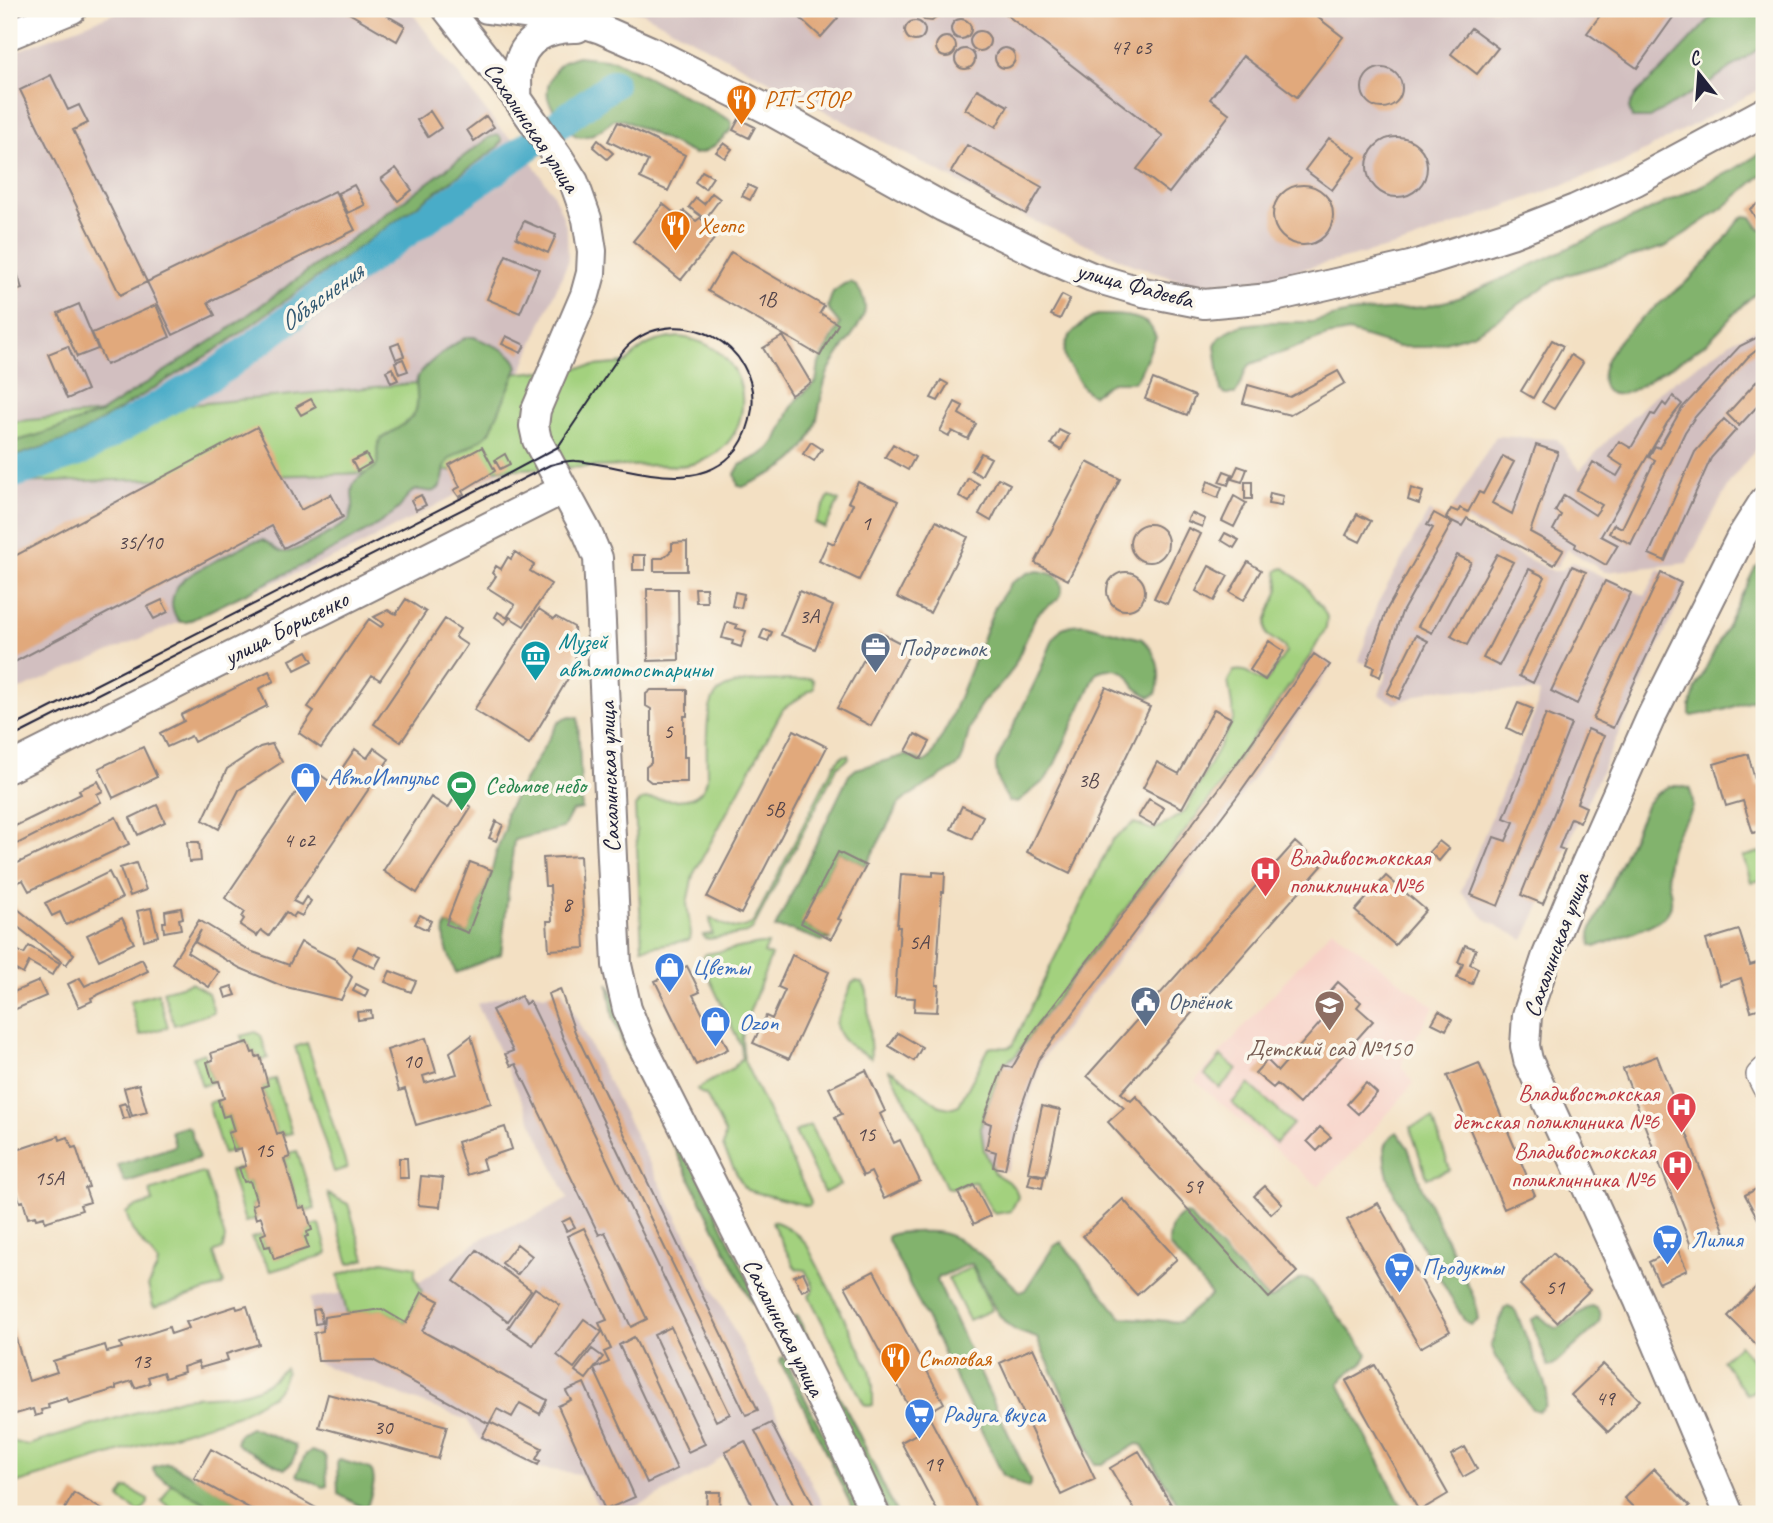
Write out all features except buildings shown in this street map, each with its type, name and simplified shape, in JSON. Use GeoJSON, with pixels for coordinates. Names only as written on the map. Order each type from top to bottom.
{"type":"FeatureCollection","features":[{"type":"Feature","properties":{"kind":"main road"},"geometry":{"type":"LineString","coordinates":[[9,35],[72,9]]}},
{"type":"Feature","properties":{"kind":"main road","name":"Сахалинская улица"},"geometry":{"type":"LineString","coordinates":[[447,9],[517,98],[559,158],[574,182],[587,219],[592,251],[591,273],[585,295],[536,410],[534,426],[537,440],[587,531],[600,568],[617,965],[627,1009],[639,1039],[839,1435],[875,1514]]}},
{"type":"Feature","properties":{"kind":"main road","name":"улица Фадеева"},"geometry":{"type":"LineString","coordinates":[[487,9],[576,21],[601,29],[769,110],[943,207],[1048,258],[1092,278],[1143,292],[1204,304],[1270,298],[1397,269],[1511,233],[1575,209],[1636,181],[1764,112]]}},
{"type":"Feature","properties":{"kind":"main road"},"geometry":{"type":"LineString","coordinates":[[517,98],[518,69],[531,40],[549,31],[570,27],[601,29]]}},
{"type":"Feature","properties":{"kind":"main road","name":"улица Борисенко"},"geometry":{"type":"LineString","coordinates":[[9,768],[564,489]]}},
{"type":"Feature","properties":{"kind":"main road","name":"Сахалинская улица"},"geometry":{"type":"LineString","coordinates":[[1729,1514],[1639,1301],[1528,1060],[1525,1046],[1527,1014],[1571,897],[1651,717],[1740,539],[1764,501]]}},
{"type":"Feature","properties":{"kind":"street"},"geometry":{"type":"LineString","coordinates":[[1764,1069],[1758,1075],[1764,1087]]}},
{"type":"Feature","properties":{"kind":"shaded area"},"geometry":{"type":"Polygon","coordinates":[[[126,9],[409,9],[498,127],[523,149],[552,192],[567,230],[568,262],[496,438],[512,465],[356,548],[9,694],[9,54],[126,9]]]}},
{"type":"Feature","properties":{"kind":"shaded area"},"geometry":{"type":"Polygon","coordinates":[[[627,9],[1764,9],[1764,87],[1620,164],[1403,244],[1258,280],[1190,284],[1134,265],[1029,219],[643,13],[627,9]]]}},
{"type":"Feature","properties":{"kind":"shaded area"},"geometry":{"type":"Polygon","coordinates":[[[1764,326],[1764,438],[1731,480],[1687,563],[1605,572],[1567,549],[1556,568],[1450,512],[1496,436],[1557,439],[1580,470],[1660,391],[1734,340],[1764,326]]]}},
{"type":"Feature","properties":{"kind":"shaded area"},"geometry":{"type":"Polygon","coordinates":[[[1429,511],[1553,571],[1561,571],[1572,562],[1645,596],[1659,569],[1687,584],[1524,940],[1485,919],[1461,891],[1536,710],[1539,692],[1434,689],[1395,704],[1379,695],[1387,672],[1359,661],[1377,604],[1429,511]]]}},
{"type":"Feature","properties":{"kind":"shaded area"},"geometry":{"type":"Polygon","coordinates":[[[1308,648],[1333,665],[1241,796],[1041,1061],[1007,1171],[985,1166],[979,1123],[1000,1060],[1067,976],[1308,648]]]}},
{"type":"Feature","properties":{"kind":"shaded area","name":"Детский сад №150"},"geometry":{"type":"Polygon","coordinates":[[[1332,929],[1434,1007],[1403,1059],[1402,1067],[1414,1083],[1363,1142],[1318,1186],[1195,1081],[1332,929]]]}},
{"type":"Feature","properties":{"kind":"shaded area"},"geometry":{"type":"Polygon","coordinates":[[[561,988],[827,1514],[755,1514],[725,1456],[648,1501],[617,1514],[603,1514],[580,1474],[537,1468],[481,1441],[467,1420],[317,1363],[310,1298],[420,1282],[484,1237],[534,1217],[568,1199],[477,1004],[524,990],[544,995],[561,988]]]}},
{"type":"Feature","properties":{"kind":"green space"},"geometry":{"type":"Polygon","coordinates":[[[1719,9],[1764,9],[1764,45],[1707,84],[1649,118],[1632,118],[1629,107],[1638,92],[1719,9]]]}},
{"type":"Feature","properties":{"kind":"green space"},"geometry":{"type":"Polygon","coordinates":[[[578,56],[614,60],[730,120],[731,130],[710,149],[694,154],[624,120],[615,119],[590,135],[574,135],[549,101],[548,91],[552,75],[559,66],[578,56]]]}},
{"type":"Feature","properties":{"kind":"green space"},"geometry":{"type":"Polygon","coordinates":[[[499,135],[502,141],[497,148],[222,346],[75,437],[9,458],[9,443],[99,414],[222,334],[490,137],[499,135]]]}},
{"type":"Feature","properties":{"kind":"green space"},"geometry":{"type":"Polygon","coordinates":[[[1764,151],[1764,173],[1723,208],[1665,247],[1567,275],[1548,284],[1472,334],[1427,347],[1398,347],[1349,332],[1327,336],[1251,364],[1235,394],[1221,391],[1215,345],[1219,338],[1232,329],[1269,322],[1312,322],[1349,313],[1424,307],[1455,299],[1684,194],[1764,151]]]}},
{"type":"Feature","properties":{"kind":"green space"},"geometry":{"type":"Polygon","coordinates":[[[1744,216],[1752,217],[1760,229],[1764,228],[1764,288],[1747,301],[1714,336],[1687,357],[1632,390],[1616,394],[1607,391],[1603,384],[1604,368],[1610,353],[1635,324],[1692,277],[1744,216]]]}},
{"type":"Feature","properties":{"kind":"green space"},"geometry":{"type":"Polygon","coordinates":[[[851,282],[863,297],[865,309],[827,375],[812,435],[798,455],[786,465],[743,487],[738,486],[735,474],[740,465],[769,449],[797,399],[816,382],[819,363],[840,324],[828,306],[833,292],[851,282]]]}},
{"type":"Feature","properties":{"kind":"green space"},"geometry":{"type":"Polygon","coordinates":[[[1097,315],[1139,319],[1151,326],[1156,337],[1134,382],[1112,382],[1093,395],[1082,387],[1064,353],[1072,333],[1097,315]]]}},
{"type":"Feature","properties":{"kind":"green space"},"geometry":{"type":"Polygon","coordinates":[[[467,337],[474,337],[506,352],[516,361],[518,367],[490,432],[447,462],[439,488],[433,491],[414,491],[391,515],[351,540],[187,622],[180,622],[173,611],[173,595],[176,588],[192,573],[252,542],[263,540],[279,551],[289,552],[316,541],[349,521],[354,483],[376,466],[381,439],[404,424],[415,412],[417,379],[420,374],[439,355],[467,337]]]}},
{"type":"Feature","properties":{"kind":"green space"},"geometry":{"type":"Polygon","coordinates":[[[679,337],[709,346],[730,363],[740,385],[742,410],[734,433],[718,452],[694,463],[9,483],[9,422],[626,363],[649,344],[679,337]]]}},
{"type":"Feature","properties":{"kind":"green space"},"geometry":{"type":"Polygon","coordinates":[[[829,496],[839,501],[825,528],[815,523],[829,496]]]}},
{"type":"Feature","properties":{"kind":"green space"},"geometry":{"type":"Polygon","coordinates":[[[1764,560],[1764,695],[1724,710],[1692,716],[1690,707],[1696,688],[1755,568],[1764,560]]]}},
{"type":"Feature","properties":{"kind":"green space"},"geometry":{"type":"Polygon","coordinates":[[[1285,568],[1304,584],[1324,611],[1327,617],[1326,628],[1310,656],[1217,789],[1016,1055],[1003,1064],[982,1119],[981,1129],[984,1150],[994,1173],[1010,1183],[1018,1197],[1011,1211],[995,1214],[975,1182],[954,1188],[946,1187],[917,1121],[889,1070],[940,1106],[950,1108],[959,1105],[989,1048],[1012,1046],[1112,840],[1134,823],[1153,830],[1185,811],[1234,718],[1228,681],[1234,671],[1244,671],[1266,682],[1286,652],[1284,647],[1267,635],[1266,629],[1267,619],[1279,590],[1277,572],[1285,568]]]}},
{"type":"Feature","properties":{"kind":"green space"},"geometry":{"type":"Polygon","coordinates":[[[1038,571],[1057,577],[1061,583],[1061,593],[1035,618],[1010,673],[978,709],[959,765],[899,804],[866,866],[838,852],[802,923],[831,939],[822,941],[791,930],[775,928],[849,775],[856,769],[906,755],[924,762],[930,758],[948,725],[995,607],[1011,583],[1028,573],[1038,571]]]}},
{"type":"Feature","properties":{"kind":"green space"},"geometry":{"type":"Polygon","coordinates":[[[1083,624],[1142,639],[1158,664],[1156,694],[1150,697],[1140,691],[1122,671],[1111,669],[1097,672],[1045,780],[1018,802],[1009,801],[999,783],[996,762],[1054,637],[1062,628],[1083,624]]]}},
{"type":"Feature","properties":{"kind":"green space"},"geometry":{"type":"Polygon","coordinates":[[[809,678],[813,680],[814,688],[783,709],[693,875],[687,903],[691,935],[689,940],[642,948],[635,807],[642,800],[675,800],[699,794],[707,778],[707,736],[711,703],[721,690],[742,683],[809,678]]]}},
{"type":"Feature","properties":{"kind":"green space"},"geometry":{"type":"Polygon","coordinates":[[[570,717],[578,718],[582,809],[572,811],[563,828],[514,840],[501,954],[456,973],[445,943],[446,924],[467,933],[492,870],[505,829],[506,812],[558,723],[570,717]]]}},
{"type":"Feature","properties":{"kind":"green space"},"geometry":{"type":"Polygon","coordinates":[[[848,755],[849,758],[837,767],[752,930],[747,933],[705,938],[703,935],[712,934],[710,918],[736,928],[753,923],[834,765],[842,756],[848,755]]]}},
{"type":"Feature","properties":{"kind":"green space"},"geometry":{"type":"Polygon","coordinates":[[[1669,786],[1689,788],[1693,807],[1678,831],[1670,852],[1667,874],[1671,895],[1669,911],[1651,925],[1595,947],[1591,945],[1590,933],[1647,804],[1669,786]]]}},
{"type":"Feature","properties":{"kind":"green space"},"geometry":{"type":"Polygon","coordinates":[[[1760,852],[1764,859],[1764,880],[1751,882],[1743,857],[1760,852]]]}},
{"type":"Feature","properties":{"kind":"green space"},"geometry":{"type":"Polygon","coordinates":[[[768,944],[764,953],[771,956],[743,1029],[744,1061],[810,1199],[811,1204],[808,1206],[747,1190],[743,1186],[723,1147],[725,1133],[706,1095],[697,1089],[733,1068],[742,1058],[741,1046],[702,958],[706,954],[768,944]]]}},
{"type":"Feature","properties":{"kind":"green space"},"geometry":{"type":"Polygon","coordinates":[[[856,981],[863,984],[867,991],[871,1058],[844,1041],[836,1024],[852,983],[856,981]]]}},
{"type":"Feature","properties":{"kind":"green space"},"geometry":{"type":"Polygon","coordinates":[[[191,983],[208,993],[214,1012],[174,1025],[163,991],[191,983]]]}},
{"type":"Feature","properties":{"kind":"green space"},"geometry":{"type":"Polygon","coordinates":[[[608,983],[758,1302],[756,1303],[752,1303],[623,1045],[613,1016],[608,983]]]}},
{"type":"Feature","properties":{"kind":"green space"},"geometry":{"type":"Polygon","coordinates":[[[158,993],[168,1027],[140,1035],[130,1001],[158,993]]]}},
{"type":"Feature","properties":{"kind":"green space"},"geometry":{"type":"Polygon","coordinates":[[[256,1032],[261,1036],[268,1058],[261,1061],[260,1056],[256,1057],[255,1052],[252,1053],[248,1042],[243,1043],[241,1036],[256,1032]]]}},
{"type":"Feature","properties":{"kind":"green space"},"geometry":{"type":"Polygon","coordinates":[[[307,1043],[347,1168],[334,1172],[295,1047],[307,1043]]]}},
{"type":"Feature","properties":{"kind":"green space"},"geometry":{"type":"Polygon","coordinates":[[[204,1053],[213,1082],[202,1086],[193,1057],[204,1053]]]}},
{"type":"Feature","properties":{"kind":"green space"},"geometry":{"type":"Polygon","coordinates":[[[1221,1056],[1237,1069],[1220,1088],[1205,1075],[1221,1056]]]}},
{"type":"Feature","properties":{"kind":"green space"},"geometry":{"type":"Polygon","coordinates":[[[275,1079],[292,1133],[277,1134],[262,1087],[268,1085],[267,1081],[275,1079]]]}},
{"type":"Feature","properties":{"kind":"green space"},"geometry":{"type":"Polygon","coordinates":[[[1249,1084],[1293,1124],[1276,1143],[1232,1103],[1249,1084]]]}},
{"type":"Feature","properties":{"kind":"green space"},"geometry":{"type":"Polygon","coordinates":[[[218,1100],[223,1116],[229,1115],[234,1131],[228,1133],[234,1151],[223,1154],[208,1103],[218,1100]]]}},
{"type":"Feature","properties":{"kind":"green space"},"geometry":{"type":"Polygon","coordinates":[[[1433,1119],[1450,1170],[1427,1178],[1410,1127],[1433,1119]]]}},
{"type":"Feature","properties":{"kind":"green space"},"geometry":{"type":"Polygon","coordinates":[[[810,1125],[840,1185],[824,1193],[795,1132],[810,1125]]]}},
{"type":"Feature","properties":{"kind":"green space"},"geometry":{"type":"Polygon","coordinates":[[[186,1126],[190,1129],[199,1158],[124,1181],[118,1165],[175,1146],[171,1131],[186,1126]]]}},
{"type":"Feature","properties":{"kind":"green space"},"geometry":{"type":"Polygon","coordinates":[[[1397,1132],[1408,1148],[1422,1188],[1475,1300],[1478,1320],[1470,1325],[1464,1320],[1394,1194],[1387,1174],[1385,1156],[1387,1142],[1397,1132]]]}},
{"type":"Feature","properties":{"kind":"green space"},"geometry":{"type":"Polygon","coordinates":[[[297,1151],[315,1209],[306,1211],[304,1207],[299,1208],[284,1159],[290,1157],[289,1153],[297,1151]]]}},
{"type":"Feature","properties":{"kind":"green space"},"geometry":{"type":"Polygon","coordinates":[[[239,1168],[243,1182],[250,1181],[257,1203],[252,1205],[256,1219],[245,1222],[230,1171],[239,1168]]]}},
{"type":"Feature","properties":{"kind":"green space"},"geometry":{"type":"Polygon","coordinates":[[[205,1174],[225,1238],[223,1249],[214,1254],[224,1283],[155,1307],[148,1285],[158,1262],[132,1230],[126,1213],[153,1202],[150,1191],[205,1174]]]}},
{"type":"Feature","properties":{"kind":"green space"},"geometry":{"type":"Polygon","coordinates":[[[328,1194],[348,1204],[365,1259],[349,1264],[328,1194]]]}},
{"type":"Feature","properties":{"kind":"green space"},"geometry":{"type":"Polygon","coordinates":[[[1184,1214],[1189,1215],[1268,1299],[1300,1279],[1311,1281],[1368,1354],[1363,1363],[1346,1375],[1339,1384],[1406,1514],[1184,1514],[1142,1445],[1137,1444],[1103,1464],[1095,1464],[1037,1338],[1015,1330],[1001,1318],[972,1264],[969,1264],[939,1277],[937,1281],[1030,1484],[1028,1488],[1003,1475],[888,1236],[901,1232],[928,1232],[953,1237],[974,1250],[1021,1292],[1054,1246],[1061,1242],[1121,1317],[1179,1322],[1211,1295],[1169,1246],[1170,1231],[1184,1214]]]}},
{"type":"Feature","properties":{"kind":"green space"},"geometry":{"type":"Polygon","coordinates":[[[773,1221],[793,1231],[808,1247],[870,1369],[873,1405],[864,1404],[809,1296],[813,1285],[805,1270],[794,1266],[773,1221]]]}},
{"type":"Feature","properties":{"kind":"green space"},"geometry":{"type":"Polygon","coordinates":[[[318,1224],[328,1253],[271,1271],[251,1238],[261,1235],[265,1247],[270,1246],[275,1258],[308,1248],[305,1237],[307,1232],[312,1230],[311,1226],[318,1224]]]}},
{"type":"Feature","properties":{"kind":"green space"},"geometry":{"type":"Polygon","coordinates":[[[383,1261],[415,1267],[415,1276],[422,1292],[406,1323],[382,1310],[347,1314],[338,1275],[383,1261]]]}},
{"type":"Feature","properties":{"kind":"green space"},"geometry":{"type":"Polygon","coordinates":[[[972,1267],[992,1310],[969,1320],[948,1278],[972,1267]]]}},
{"type":"Feature","properties":{"kind":"green space"},"geometry":{"type":"Polygon","coordinates":[[[1508,1306],[1516,1312],[1544,1381],[1547,1393],[1545,1405],[1538,1411],[1532,1409],[1497,1359],[1491,1345],[1504,1309],[1508,1306]]]}},
{"type":"Feature","properties":{"kind":"green space"},"geometry":{"type":"Polygon","coordinates":[[[1591,1306],[1600,1313],[1598,1325],[1553,1366],[1548,1366],[1531,1320],[1538,1316],[1557,1328],[1591,1306]]]}},
{"type":"Feature","properties":{"kind":"green space"},"geometry":{"type":"Polygon","coordinates":[[[797,1316],[856,1428],[897,1514],[889,1514],[793,1317],[797,1316]]]}},
{"type":"Feature","properties":{"kind":"green space"},"geometry":{"type":"Polygon","coordinates":[[[1739,1345],[1764,1373],[1764,1382],[1746,1394],[1722,1360],[1739,1345]]]}},
{"type":"Feature","properties":{"kind":"green space"},"geometry":{"type":"Polygon","coordinates":[[[784,1357],[864,1514],[855,1514],[780,1361],[784,1357]]]}},
{"type":"Feature","properties":{"kind":"green space"},"geometry":{"type":"Polygon","coordinates":[[[285,1368],[281,1386],[274,1394],[238,1415],[9,1486],[9,1441],[28,1445],[183,1398],[244,1392],[267,1383],[285,1368]]]}},
{"type":"Feature","properties":{"kind":"green space"},"geometry":{"type":"Polygon","coordinates":[[[250,1428],[295,1445],[295,1455],[290,1465],[284,1469],[239,1446],[236,1443],[238,1435],[250,1428]]]}},
{"type":"Feature","properties":{"kind":"green space"},"geometry":{"type":"Polygon","coordinates":[[[311,1451],[326,1458],[327,1486],[323,1487],[298,1476],[306,1454],[311,1451]]]}},
{"type":"Feature","properties":{"kind":"green space"},"geometry":{"type":"Polygon","coordinates":[[[340,1460],[370,1469],[373,1486],[366,1506],[360,1506],[338,1494],[337,1463],[340,1460]]]}},
{"type":"Feature","properties":{"kind":"green space"},"geometry":{"type":"Polygon","coordinates":[[[167,1463],[260,1514],[204,1514],[209,1505],[156,1475],[153,1467],[167,1463]]]}},
{"type":"Feature","properties":{"kind":"green space"},"geometry":{"type":"Polygon","coordinates":[[[172,1483],[209,1505],[204,1514],[182,1514],[161,1501],[172,1483]]]}},
{"type":"Feature","properties":{"kind":"green space"},"geometry":{"type":"Polygon","coordinates":[[[128,1488],[148,1499],[142,1511],[139,1512],[121,1500],[120,1497],[128,1488]]]}},
{"type":"Feature","properties":{"kind":"waterway","name":"Объяснения"},"geometry":{"type":"LineString","coordinates":[[9,475],[81,451],[221,370],[369,259],[613,84]]}},
{"type":"Feature","properties":{"kind":"tram line"},"geometry":{"type":"LineString","coordinates":[[9,729],[558,447],[622,352],[631,343],[651,332],[672,327],[693,329],[713,337],[730,349],[744,366],[751,386],[750,419],[737,449],[721,464],[702,473],[682,476],[576,461],[550,465],[9,739]]}},
{"type":"Feature","properties":{"kind":"place","name":"PIT-STOP"},"geometry":{"type":"Point","coordinates":[741,126]}},
{"type":"Feature","properties":{"kind":"place","name":"Хеопс"},"geometry":{"type":"Point","coordinates":[675,252]}},
{"type":"Feature","properties":{"kind":"place","name":"Подросток"},"geometry":{"type":"Point","coordinates":[876,675]}},
{"type":"Feature","properties":{"kind":"place","name":"Музей автомотостарины"},"geometry":{"type":"Point","coordinates":[535,682]}},
{"type":"Feature","properties":{"kind":"place","name":"АвтоИмпульс"},"geometry":{"type":"Point","coordinates":[305,804]}},
{"type":"Feature","properties":{"kind":"place","name":"Седьмое небо"},"geometry":{"type":"Point","coordinates":[462,812]}},
{"type":"Feature","properties":{"kind":"place","name":"Владивостокская поликлиника №6"},"geometry":{"type":"Point","coordinates":[1266,898]}},
{"type":"Feature","properties":{"kind":"place","name":"Цветы"},"geometry":{"type":"Point","coordinates":[669,994]}},
{"type":"Feature","properties":{"kind":"place","name":"Орлёнок"},"geometry":{"type":"Point","coordinates":[1145,1028]}},
{"type":"Feature","properties":{"kind":"place","name":"Детский сад №150"},"geometry":{"type":"Point","coordinates":[1329,1033]}},
{"type":"Feature","properties":{"kind":"place","name":"Ozon"},"geometry":{"type":"Point","coordinates":[716,1049]}},
{"type":"Feature","properties":{"kind":"place","name":"Владивостокская детская поликлиника №6"},"geometry":{"type":"Point","coordinates":[1682,1134]}},
{"type":"Feature","properties":{"kind":"place","name":"Владивостокская поликлинника №6"},"geometry":{"type":"Point","coordinates":[1678,1192]}},
{"type":"Feature","properties":{"kind":"place","name":"Лилия"},"geometry":{"type":"Point","coordinates":[1668,1266]}},
{"type":"Feature","properties":{"kind":"place","name":"Продукты"},"geometry":{"type":"Point","coordinates":[1399,1294]}},
{"type":"Feature","properties":{"kind":"place","name":"Столовая"},"geometry":{"type":"Point","coordinates":[895,1385]}},
{"type":"Feature","properties":{"kind":"place","name":"Радуга вкуса"},"geometry":{"type":"Point","coordinates":[920,1441]}}]}
